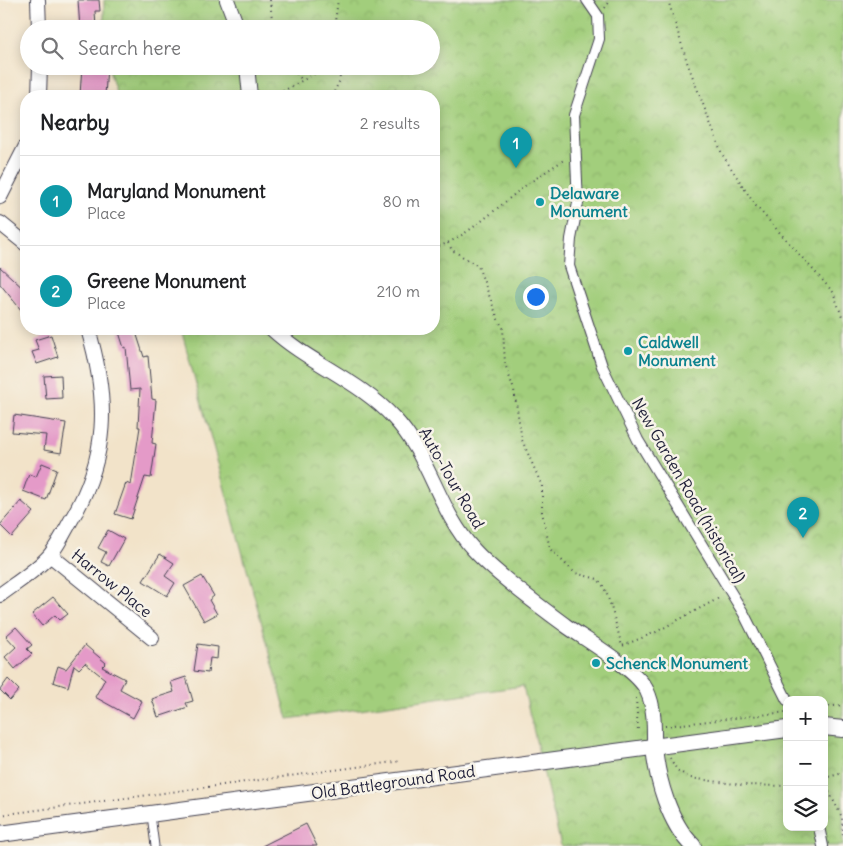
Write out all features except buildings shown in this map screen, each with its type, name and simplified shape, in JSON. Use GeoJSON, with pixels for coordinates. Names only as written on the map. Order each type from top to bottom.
{"type":"FeatureCollection","features":[{"type":"Feature","properties":{"kind":"street"},"geometry":{"type":"LineString","coordinates":[[38,0],[39,20]]}},
{"type":"Feature","properties":{"kind":"street"},"geometry":{"type":"LineString","coordinates":[[228,0],[235,20]]}},
{"type":"Feature","properties":{"kind":"street","name":"New Garden Road (historical)"},"geometry":{"type":"LineString","coordinates":[[587,0],[598,16],[599,39],[574,115],[578,203],[571,238],[569,266],[602,366],[638,440],[744,614],[785,696]]}},
{"type":"Feature","properties":{"kind":"street"},"geometry":{"type":"LineString","coordinates":[[39,90],[40,75]]}},
{"type":"Feature","properties":{"kind":"street"},"geometry":{"type":"LineString","coordinates":[[248,75],[249,90]]}},
{"type":"Feature","properties":{"kind":"street"},"geometry":{"type":"LineString","coordinates":[[0,198],[20,158]]}},
{"type":"Feature","properties":{"kind":"street"},"geometry":{"type":"LineString","coordinates":[[0,223],[20,239]]}},
{"type":"Feature","properties":{"kind":"street"},"geometry":{"type":"LineString","coordinates":[[0,595],[50,555],[85,497],[102,431],[102,390],[89,335]]}},
{"type":"Feature","properties":{"kind":"street","name":"Auto-Tour Road"},"geometry":{"type":"LineString","coordinates":[[281,335],[372,396],[394,417],[410,436],[455,525],[474,550],[563,623],[639,680],[647,689],[661,750]]}},
{"type":"Feature","properties":{"kind":"street","name":"Harrow Place"},"geometry":{"type":"LineString","coordinates":[[50,555],[152,638]]}},
{"type":"Feature","properties":{"kind":"street"},"geometry":{"type":"LineString","coordinates":[[828,727],[843,729]]}},
{"type":"Feature","properties":{"kind":"street","name":"Old Battleground Road"},"geometry":{"type":"LineString","coordinates":[[0,834],[661,750],[783,730]]}},
{"type":"Feature","properties":{"kind":"street"},"geometry":{"type":"LineString","coordinates":[[661,750],[655,761],[671,811],[686,839],[693,846]]}},
{"type":"Feature","properties":{"kind":"street"},"geometry":{"type":"LineString","coordinates":[[820,831],[823,846]]}},
{"type":"Feature","properties":{"kind":"lane"},"geometry":{"type":"LineString","coordinates":[[151,814],[155,846]]}},
{"type":"Feature","properties":{"kind":"path"},"geometry":{"type":"LineString","coordinates":[[270,0],[272,20]]}},
{"type":"Feature","properties":{"kind":"path"},"geometry":{"type":"LineString","coordinates":[[335,20],[338,0]]}},
{"type":"Feature","properties":{"kind":"path"},"geometry":{"type":"LineString","coordinates":[[668,0],[686,62],[722,154],[755,205],[832,292],[843,319]]}},
{"type":"Feature","properties":{"kind":"path"},"geometry":{"type":"LineString","coordinates":[[298,75],[303,81]]}},
{"type":"Feature","properties":{"kind":"path"},"geometry":{"type":"LineString","coordinates":[[286,90],[314,75]]}},
{"type":"Feature","properties":{"kind":"path"},"geometry":{"type":"LineString","coordinates":[[335,90],[340,80],[340,75]]}},
{"type":"Feature","properties":{"kind":"path"},"geometry":{"type":"LineString","coordinates":[[440,245],[448,243],[507,202],[529,183],[569,157],[577,155]]}},
{"type":"Feature","properties":{"kind":"path"},"geometry":{"type":"LineString","coordinates":[[448,243],[452,250],[478,266],[498,319],[506,334],[505,364],[514,390],[522,440],[542,486],[542,512],[550,548],[575,573],[598,579],[604,587],[622,646],[656,632],[730,592]]}},
{"type":"Feature","properties":{"kind":"path"},"geometry":{"type":"LineString","coordinates":[[638,731],[635,705],[639,680]]}},
{"type":"Feature","properties":{"kind":"path"},"geometry":{"type":"LineString","coordinates":[[828,707],[843,705]]}},
{"type":"Feature","properties":{"kind":"path"},"geometry":{"type":"LineString","coordinates":[[661,727],[783,712]]}},
{"type":"Feature","properties":{"kind":"path"},"geometry":{"type":"LineString","coordinates":[[661,750],[677,770],[690,778],[748,785],[783,786]]}},
{"type":"Feature","properties":{"kind":"path"},"geometry":{"type":"LineString","coordinates":[[0,815],[401,760]]}},
{"type":"Feature","properties":{"kind":"path"},"geometry":{"type":"LineString","coordinates":[[828,777],[843,773]]}},
{"type":"Feature","properties":{"kind":"path"},"geometry":{"type":"LineString","coordinates":[[828,792],[842,817],[843,838]]}},
{"type":"Feature","properties":{"kind":"green space"},"geometry":{"type":"Polygon","coordinates":[[[104,0],[843,0],[843,846],[561,846],[523,686],[288,719],[183,335],[440,335],[440,90],[115,90],[111,75],[440,75],[440,20],[104,20],[104,0]]]}},
{"type":"Feature","properties":{"kind":"place","name":"Maryland Monument"},"geometry":{"type":"Point","coordinates":[516,168]}},
{"type":"Feature","properties":{"kind":"place","name":"Delaware Monument"},"geometry":{"type":"Point","coordinates":[540,202]}},
{"type":"Feature","properties":{"kind":"place","name":"Caldwell Monument"},"geometry":{"type":"Point","coordinates":[628,351]}},
{"type":"Feature","properties":{"kind":"place","name":"Greene Monument"},"geometry":{"type":"Point","coordinates":[803,538]}},
{"type":"Feature","properties":{"kind":"place","name":"Schenck Monument"},"geometry":{"type":"Point","coordinates":[596,663]}}]}
